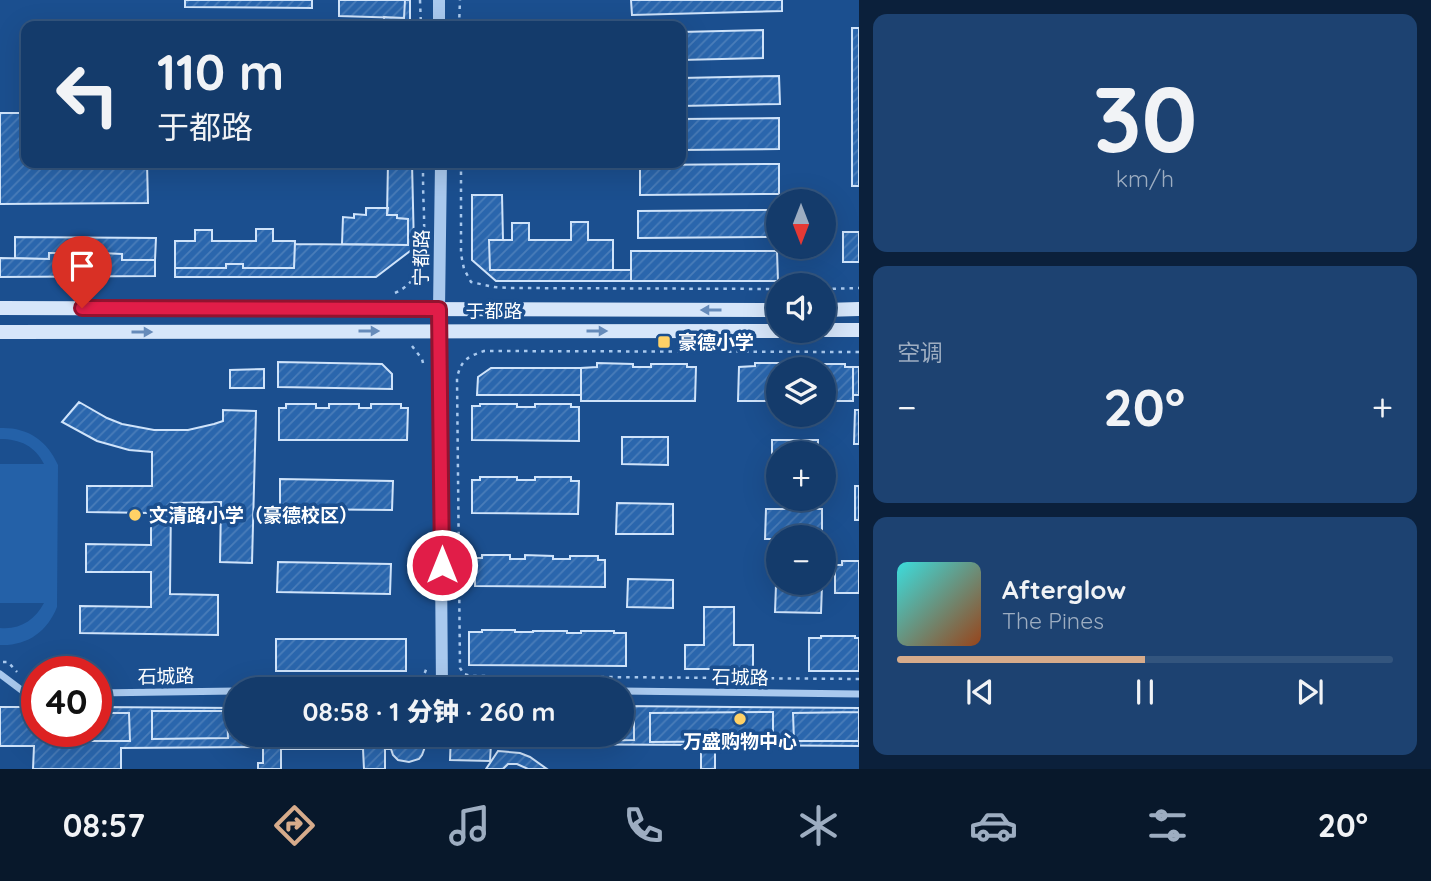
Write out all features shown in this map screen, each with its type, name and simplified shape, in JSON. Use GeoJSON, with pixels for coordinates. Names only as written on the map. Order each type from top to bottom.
{"type":"FeatureCollection","features":[{"type":"Feature","properties":{"kind":"main road","name":"于都路"},"geometry":{"type":"LineString","coordinates":[[0,308],[766,310]]}},
{"type":"Feature","properties":{"kind":"main road"},"geometry":{"type":"LineString","coordinates":[[836,310],[859,309]]}},
{"type":"Feature","properties":{"kind":"main road"},"geometry":{"type":"LineString","coordinates":[[836,330],[859,330]]}},
{"type":"Feature","properties":{"kind":"main road","name":"于都路"},"geometry":{"type":"LineString","coordinates":[[0,332],[766,331]]}},
{"type":"Feature","properties":{"kind":"street"},"geometry":{"type":"LineString","coordinates":[[439,0],[439,21]]}},
{"type":"Feature","properties":{"kind":"street","name":"宁都路"},"geometry":{"type":"LineString","coordinates":[[441,168],[439,309],[442,677]]}},
{"type":"Feature","properties":{"kind":"street"},"geometry":{"type":"LineString","coordinates":[[0,674],[21,690]]}},
{"type":"Feature","properties":{"kind":"street","name":"石城路"},"geometry":{"type":"LineString","coordinates":[[112,693],[224,691]]}},
{"type":"Feature","properties":{"kind":"street","name":"石城路"},"geometry":{"type":"LineString","coordinates":[[634,691],[859,694]]}},
{"type":"Feature","properties":{"kind":"path"},"geometry":{"type":"LineString","coordinates":[[420,0],[421,21]]}},
{"type":"Feature","properties":{"kind":"path"},"geometry":{"type":"LineString","coordinates":[[459,21],[460,0]]}},
{"type":"Feature","properties":{"kind":"path"},"geometry":{"type":"LineString","coordinates":[[396,293],[412,282],[422,258],[423,168]]}},
{"type":"Feature","properties":{"kind":"path"},"geometry":{"type":"LineString","coordinates":[[461,168],[461,254],[464,269],[471,282],[508,288],[766,289]]}},
{"type":"Feature","properties":{"kind":"path"},"geometry":{"type":"LineString","coordinates":[[836,289],[859,288]]}},
{"type":"Feature","properties":{"kind":"path"},"geometry":{"type":"LineString","coordinates":[[859,352],[484,351],[463,362],[457,378],[460,668],[464,674],[859,679]]}},
{"type":"Feature","properties":{"kind":"path"},"geometry":{"type":"LineString","coordinates":[[421,677],[427,667]]}},
{"type":"Feature","properties":{"kind":"shaded area"},"geometry":{"type":"Polygon","coordinates":[[[0,428],[19,430],[35,437],[48,449],[58,465],[57,607],[48,624],[35,636],[10,645],[0,645],[0,628],[26,623],[44,603],[0,603],[0,464],[44,464],[36,452],[26,445],[14,440],[0,439],[0,428]]]}},
{"type":"Feature","properties":{"kind":"building"},"geometry":{"type":"Polygon","coordinates":[[[185,0],[312,0],[312,8],[185,7],[185,0]]]}},
{"type":"Feature","properties":{"kind":"building"},"geometry":{"type":"Polygon","coordinates":[[[339,0],[405,0],[404,18],[339,16],[339,0]]]}},
{"type":"Feature","properties":{"kind":"building"},"geometry":{"type":"Polygon","coordinates":[[[405,0],[410,0],[410,21],[384,21],[384,17],[404,18],[405,0]]]}},
{"type":"Feature","properties":{"kind":"building"},"geometry":{"type":"Polygon","coordinates":[[[631,0],[782,0],[782,11],[632,15],[631,0]]]}},
{"type":"Feature","properties":{"kind":"building"},"geometry":{"type":"Polygon","coordinates":[[[852,28],[859,28],[859,186],[852,186],[852,28]]]}},
{"type":"Feature","properties":{"kind":"building"},"geometry":{"type":"Polygon","coordinates":[[[763,30],[763,58],[686,60],[686,32],[763,30]]]}},
{"type":"Feature","properties":{"kind":"building"},"geometry":{"type":"Polygon","coordinates":[[[779,76],[780,104],[686,106],[686,78],[779,76]]]}},
{"type":"Feature","properties":{"kind":"building"},"geometry":{"type":"Polygon","coordinates":[[[0,113],[21,113],[21,168],[147,168],[148,203],[0,204],[0,113]]]}},
{"type":"Feature","properties":{"kind":"building"},"geometry":{"type":"Polygon","coordinates":[[[779,118],[779,149],[686,150],[686,119],[779,118]]]}},
{"type":"Feature","properties":{"kind":"building"},"geometry":{"type":"Polygon","coordinates":[[[779,164],[779,189],[766,189],[766,194],[640,195],[640,168],[686,168],[686,165],[779,164]]]}},
{"type":"Feature","properties":{"kind":"building"},"geometry":{"type":"Polygon","coordinates":[[[388,168],[412,168],[414,248],[376,277],[175,277],[175,268],[226,268],[226,264],[243,264],[243,268],[294,268],[295,244],[408,245],[408,219],[387,215],[388,168]]]}},
{"type":"Feature","properties":{"kind":"building"},"geometry":{"type":"Polygon","coordinates":[[[472,195],[502,195],[503,240],[489,240],[490,270],[631,270],[631,281],[496,281],[472,260],[472,195]]]}},
{"type":"Feature","properties":{"kind":"building"},"geometry":{"type":"Polygon","coordinates":[[[366,208],[388,208],[387,215],[408,219],[408,245],[342,244],[343,217],[366,215],[366,208]]]}},
{"type":"Feature","properties":{"kind":"building"},"geometry":{"type":"Polygon","coordinates":[[[766,210],[766,237],[638,238],[638,211],[766,210]]]}},
{"type":"Feature","properties":{"kind":"building"},"geometry":{"type":"Polygon","coordinates":[[[571,222],[588,222],[588,240],[613,240],[613,270],[490,270],[489,240],[512,240],[512,223],[529,223],[529,240],[571,240],[571,222]]]}},
{"type":"Feature","properties":{"kind":"building"},"geometry":{"type":"Polygon","coordinates":[[[256,229],[273,229],[273,241],[295,241],[294,268],[243,268],[243,264],[226,264],[226,268],[175,268],[175,241],[195,241],[195,230],[212,230],[212,241],[256,241],[256,229]]]}},
{"type":"Feature","properties":{"kind":"building"},"geometry":{"type":"Polygon","coordinates":[[[843,232],[859,232],[859,262],[843,262],[843,232]]]}},
{"type":"Feature","properties":{"kind":"building"},"geometry":{"type":"Polygon","coordinates":[[[15,237],[156,238],[155,260],[122,260],[122,254],[101,253],[101,259],[67,259],[67,253],[49,253],[49,259],[15,258],[15,237]]]}},
{"type":"Feature","properties":{"kind":"building"},"geometry":{"type":"Polygon","coordinates":[[[631,251],[766,251],[766,259],[777,259],[778,273],[766,273],[766,281],[631,281],[631,251]]]}},
{"type":"Feature","properties":{"kind":"building"},"geometry":{"type":"Polygon","coordinates":[[[49,253],[67,253],[67,259],[101,259],[101,253],[122,254],[122,260],[155,260],[155,276],[0,277],[0,258],[49,259],[49,253]]]}},
{"type":"Feature","properties":{"kind":"building"},"geometry":{"type":"Polygon","coordinates":[[[278,362],[382,364],[392,374],[392,389],[278,387],[278,362]]]}},
{"type":"Feature","properties":{"kind":"building"},"geometry":{"type":"Polygon","coordinates":[[[597,363],[633,364],[633,367],[687,364],[687,367],[696,367],[695,401],[581,401],[581,368],[597,367],[597,363]]]}},
{"type":"Feature","properties":{"kind":"building"},"geometry":{"type":"Polygon","coordinates":[[[755,363],[766,363],[766,401],[738,401],[739,367],[755,366],[755,363]]]}},
{"type":"Feature","properties":{"kind":"building"},"geometry":{"type":"Polygon","coordinates":[[[836,364],[853,367],[853,401],[836,401],[836,364]]]}},
{"type":"Feature","properties":{"kind":"building"},"geometry":{"type":"Polygon","coordinates":[[[853,367],[859,367],[859,395],[853,395],[853,367]]]}},
{"type":"Feature","properties":{"kind":"building"},"geometry":{"type":"Polygon","coordinates":[[[491,368],[581,368],[581,395],[477,395],[478,377],[491,368]]]}},
{"type":"Feature","properties":{"kind":"building"},"geometry":{"type":"Polygon","coordinates":[[[264,369],[264,388],[230,388],[230,370],[264,369]]]}},
{"type":"Feature","properties":{"kind":"building"},"geometry":{"type":"Polygon","coordinates":[[[79,402],[122,424],[154,430],[188,430],[214,424],[223,421],[223,410],[256,411],[252,563],[220,562],[221,502],[171,503],[170,594],[218,595],[218,635],[80,633],[80,606],[151,607],[151,572],[86,572],[86,544],[151,545],[151,513],[87,512],[87,486],[152,486],[152,452],[129,450],[97,441],[62,422],[79,402]]]}},
{"type":"Feature","properties":{"kind":"building"},"geometry":{"type":"Polygon","coordinates":[[[286,404],[316,404],[316,408],[329,408],[329,404],[359,404],[359,408],[371,408],[371,404],[401,404],[401,408],[408,408],[407,440],[279,440],[279,408],[286,408],[286,404]]]}},
{"type":"Feature","properties":{"kind":"building"},"geometry":{"type":"Polygon","coordinates":[[[480,404],[535,407],[535,404],[571,404],[571,407],[579,407],[579,441],[472,440],[472,406],[480,404]]]}},
{"type":"Feature","properties":{"kind":"building"},"geometry":{"type":"Polygon","coordinates":[[[855,410],[859,410],[859,444],[854,444],[855,410]]]}},
{"type":"Feature","properties":{"kind":"building"},"geometry":{"type":"Polygon","coordinates":[[[622,437],[668,437],[668,465],[622,464],[622,437]]]}},
{"type":"Feature","properties":{"kind":"building"},"geometry":{"type":"Polygon","coordinates":[[[772,440],[818,440],[818,441],[772,440]]]}},
{"type":"Feature","properties":{"kind":"building"},"geometry":{"type":"Polygon","coordinates":[[[480,477],[535,480],[535,477],[571,477],[571,481],[579,481],[578,514],[472,513],[472,480],[480,480],[480,477]]]}},
{"type":"Feature","properties":{"kind":"building"},"geometry":{"type":"Polygon","coordinates":[[[280,479],[393,481],[392,510],[280,509],[280,479]]]}},
{"type":"Feature","properties":{"kind":"building"},"geometry":{"type":"Polygon","coordinates":[[[855,486],[859,486],[859,520],[855,520],[855,486]]]}},
{"type":"Feature","properties":{"kind":"building"},"geometry":{"type":"Polygon","coordinates":[[[617,503],[673,504],[673,534],[616,534],[617,503]]]}},
{"type":"Feature","properties":{"kind":"building"},"geometry":{"type":"Polygon","coordinates":[[[766,509],[822,511],[822,525],[766,525],[765,539],[766,509]]]}},
{"type":"Feature","properties":{"kind":"building"},"geometry":{"type":"Polygon","coordinates":[[[482,555],[510,555],[510,559],[525,559],[525,555],[553,556],[553,559],[598,556],[598,560],[605,560],[605,587],[475,586],[475,558],[482,558],[482,555]]]}},
{"type":"Feature","properties":{"kind":"building"},"geometry":{"type":"Polygon","coordinates":[[[842,561],[859,561],[859,593],[836,593],[836,565],[842,565],[842,561]]]}},
{"type":"Feature","properties":{"kind":"building"},"geometry":{"type":"Polygon","coordinates":[[[278,562],[391,564],[390,594],[277,592],[278,562]]]}},
{"type":"Feature","properties":{"kind":"building"},"geometry":{"type":"Polygon","coordinates":[[[628,579],[673,580],[673,608],[627,607],[628,579]]]}},
{"type":"Feature","properties":{"kind":"building"},"geometry":{"type":"Polygon","coordinates":[[[776,595],[822,595],[821,613],[775,612],[776,595]]]}},
{"type":"Feature","properties":{"kind":"building"},"geometry":{"type":"Polygon","coordinates":[[[704,607],[734,607],[734,645],[753,645],[753,669],[685,669],[685,645],[704,645],[704,607]]]}},
{"type":"Feature","properties":{"kind":"building"},"geometry":{"type":"Polygon","coordinates":[[[469,632],[626,633],[626,666],[469,665],[469,632]]]}},
{"type":"Feature","properties":{"kind":"building"},"geometry":{"type":"Polygon","coordinates":[[[809,638],[859,638],[859,671],[809,671],[809,638]]]}},
{"type":"Feature","properties":{"kind":"building"},"geometry":{"type":"Polygon","coordinates":[[[276,639],[406,639],[406,671],[276,671],[276,639]]]}},
{"type":"Feature","properties":{"kind":"building"},"geometry":{"type":"Polygon","coordinates":[[[634,706],[859,708],[859,746],[715,745],[715,769],[701,769],[701,745],[634,745],[634,706]]]}},
{"type":"Feature","properties":{"kind":"building"},"geometry":{"type":"Polygon","coordinates":[[[0,707],[21,707],[21,746],[0,746],[0,707]]]}},
{"type":"Feature","properties":{"kind":"building"},"geometry":{"type":"Polygon","coordinates":[[[112,707],[224,708],[224,747],[263,747],[121,748],[121,769],[33,769],[34,747],[112,747],[112,707]]]}},
{"type":"Feature","properties":{"kind":"building"},"geometry":{"type":"Polygon","coordinates":[[[152,711],[224,711],[224,738],[152,739],[152,711]]]}},
{"type":"Feature","properties":{"kind":"building"},"geometry":{"type":"Polygon","coordinates":[[[773,712],[773,741],[650,742],[650,713],[773,712]]]}},
{"type":"Feature","properties":{"kind":"building"},"geometry":{"type":"Polygon","coordinates":[[[859,712],[859,741],[794,741],[793,713],[859,712]]]}},
{"type":"Feature","properties":{"kind":"building"},"geometry":{"type":"Polygon","coordinates":[[[112,713],[129,713],[130,741],[112,741],[112,713]]]}},
{"type":"Feature","properties":{"kind":"building"},"geometry":{"type":"Polygon","coordinates":[[[263,747],[425,747],[419,759],[409,762],[398,760],[391,749],[385,749],[385,769],[364,769],[363,749],[281,749],[281,769],[258,769],[258,763],[263,763],[263,747]]]}},
{"type":"Feature","properties":{"kind":"building"},"geometry":{"type":"Polygon","coordinates":[[[451,747],[491,747],[490,761],[450,760],[451,747]]]}},
{"type":"Feature","properties":{"kind":"building"},"geometry":{"type":"Polygon","coordinates":[[[498,751],[520,753],[547,769],[528,769],[517,764],[508,764],[503,769],[486,769],[498,751]]]}},
{"type":"Feature","properties":{"kind":"place","name":"豪德小学"},"geometry":{"type":"Point","coordinates":[664,342]}},
{"type":"Feature","properties":{"kind":"place","name":"文清路小学（豪德校区）"},"geometry":{"type":"Point","coordinates":[135,515]}},
{"type":"Feature","properties":{"kind":"place","name":"万盛购物中心"},"geometry":{"type":"Point","coordinates":[740,719]}},
{"type":"Feature","properties":{"kind":"route"},"geometry":{"type":"LineString","coordinates":[[82,308],[439,309],[442,565]]}}]}
